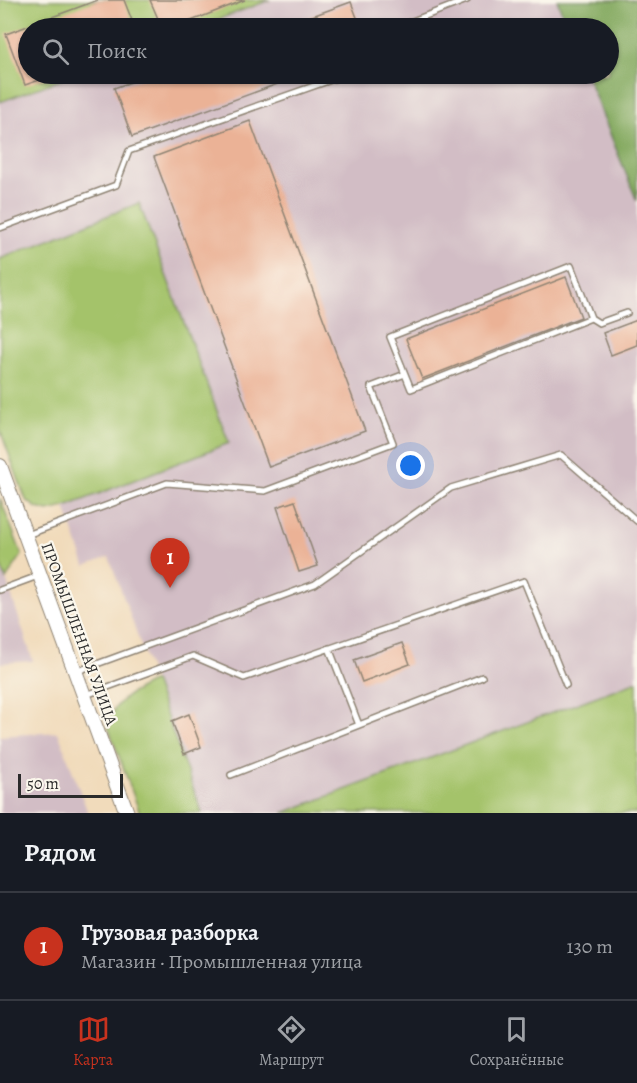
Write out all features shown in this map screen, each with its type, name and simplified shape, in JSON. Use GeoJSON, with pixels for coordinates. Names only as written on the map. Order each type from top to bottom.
{"type":"FeatureCollection","features":[{"type":"Feature","properties":{"kind":"street","name":"ПРОМЫШЛЕННАЯ УЛИЦА"},"geometry":{"type":"LineString","coordinates":[[0,466],[127,813]]}},
{"type":"Feature","properties":{"kind":"lane"},"geometry":{"type":"LineString","coordinates":[[420,18],[467,0]]}},
{"type":"Feature","properties":{"kind":"lane"},"geometry":{"type":"LineString","coordinates":[[0,228],[116,185],[129,151],[320,84]]}},
{"type":"Feature","properties":{"kind":"lane"},"geometry":{"type":"LineString","coordinates":[[591,318],[411,388],[390,337],[571,266],[591,318],[599,323],[627,313]]}},
{"type":"Feature","properties":{"kind":"lane"},"geometry":{"type":"LineString","coordinates":[[25,535],[167,483],[266,491],[393,443],[371,387],[405,374]]}},
{"type":"Feature","properties":{"kind":"lane"},"geometry":{"type":"LineString","coordinates":[[75,672],[315,584],[452,488],[561,455],[637,521]]}},
{"type":"Feature","properties":{"kind":"lane"},"geometry":{"type":"LineString","coordinates":[[0,590],[40,576]]}},
{"type":"Feature","properties":{"kind":"lane"},"geometry":{"type":"LineString","coordinates":[[84,696],[193,656],[244,678],[524,581],[566,685]]}},
{"type":"Feature","properties":{"kind":"lane"},"geometry":{"type":"LineString","coordinates":[[329,648],[359,725]]}},
{"type":"Feature","properties":{"kind":"lane"},"geometry":{"type":"LineString","coordinates":[[231,775],[482,677]]}},
{"type":"Feature","properties":{"kind":"shaded area"},"geometry":{"type":"Polygon","coordinates":[[[270,0],[557,0],[564,18],[222,18],[270,0]]]}},
{"type":"Feature","properties":{"kind":"shaded area"},"geometry":{"type":"Polygon","coordinates":[[[49,84],[590,84],[637,202],[637,681],[283,813],[202,813],[109,557],[85,566],[65,507],[228,443],[139,203],[0,259],[0,102],[49,84]]]}},
{"type":"Feature","properties":{"kind":"shaded area"},"geometry":{"type":"Polygon","coordinates":[[[0,564],[6,579],[33,661],[0,663],[0,564]]]}},
{"type":"Feature","properties":{"kind":"shaded area"},"geometry":{"type":"Polygon","coordinates":[[[58,732],[88,813],[0,813],[0,736],[58,732]]]}},
{"type":"Feature","properties":{"kind":"green space"},"geometry":{"type":"Polygon","coordinates":[[[0,0],[270,0],[222,18],[18,18],[18,84],[49,84],[0,102],[0,0]]]}},
{"type":"Feature","properties":{"kind":"green space"},"geometry":{"type":"Polygon","coordinates":[[[557,0],[637,0],[637,201],[590,84],[619,84],[619,18],[564,18],[557,0]]]}},
{"type":"Feature","properties":{"kind":"green space"},"geometry":{"type":"Polygon","coordinates":[[[139,203],[229,443],[65,507],[48,511],[37,508],[26,500],[0,430],[0,259],[139,203]]]}},
{"type":"Feature","properties":{"kind":"green space"},"geometry":{"type":"Polygon","coordinates":[[[0,498],[22,555],[6,579],[0,564],[0,498]]]}},
{"type":"Feature","properties":{"kind":"green space"},"geometry":{"type":"Polygon","coordinates":[[[154,681],[202,813],[140,813],[107,724],[120,703],[131,693],[154,681]]]}},
{"type":"Feature","properties":{"kind":"green space"},"geometry":{"type":"Polygon","coordinates":[[[637,681],[637,813],[283,813],[616,689],[637,681]]]}},
{"type":"Feature","properties":{"kind":"building"},"geometry":{"type":"Polygon","coordinates":[[[98,0],[124,0],[131,18],[49,18],[98,0]]]}},
{"type":"Feature","properties":{"kind":"building"},"geometry":{"type":"Polygon","coordinates":[[[150,0],[245,0],[199,18],[158,18],[150,0]]]}},
{"type":"Feature","properties":{"kind":"building"},"geometry":{"type":"Polygon","coordinates":[[[351,2],[357,18],[307,18],[351,2]]]}},
{"type":"Feature","properties":{"kind":"building"},"geometry":{"type":"Polygon","coordinates":[[[18,30],[18,66],[6,34],[18,30]]]}},
{"type":"Feature","properties":{"kind":"building"},"geometry":{"type":"Polygon","coordinates":[[[125,84],[278,84],[132,137],[114,88],[125,84]]]}},
{"type":"Feature","properties":{"kind":"building"},"geometry":{"type":"Polygon","coordinates":[[[250,121],[365,431],[269,467],[154,157],[250,121]]]}},
{"type":"Feature","properties":{"kind":"building"},"geometry":{"type":"Polygon","coordinates":[[[566,277],[581,317],[422,379],[406,339],[566,277]]]}},
{"type":"Feature","properties":{"kind":"building"},"geometry":{"type":"Polygon","coordinates":[[[637,320],[637,345],[611,355],[603,333],[637,320]]]}},
{"type":"Feature","properties":{"kind":"building"},"geometry":{"type":"Polygon","coordinates":[[[295,501],[318,566],[299,572],[277,507],[295,501]]]}},
{"type":"Feature","properties":{"kind":"building"},"geometry":{"type":"Polygon","coordinates":[[[402,643],[410,664],[362,682],[354,660],[402,643]]]}},
{"type":"Feature","properties":{"kind":"building"},"geometry":{"type":"Polygon","coordinates":[[[189,714],[201,747],[184,754],[172,721],[189,714]]]}},
{"type":"Feature","properties":{"kind":"place","name":"Грузовая разборка"},"geometry":{"type":"Point","coordinates":[170,588]}}]}
